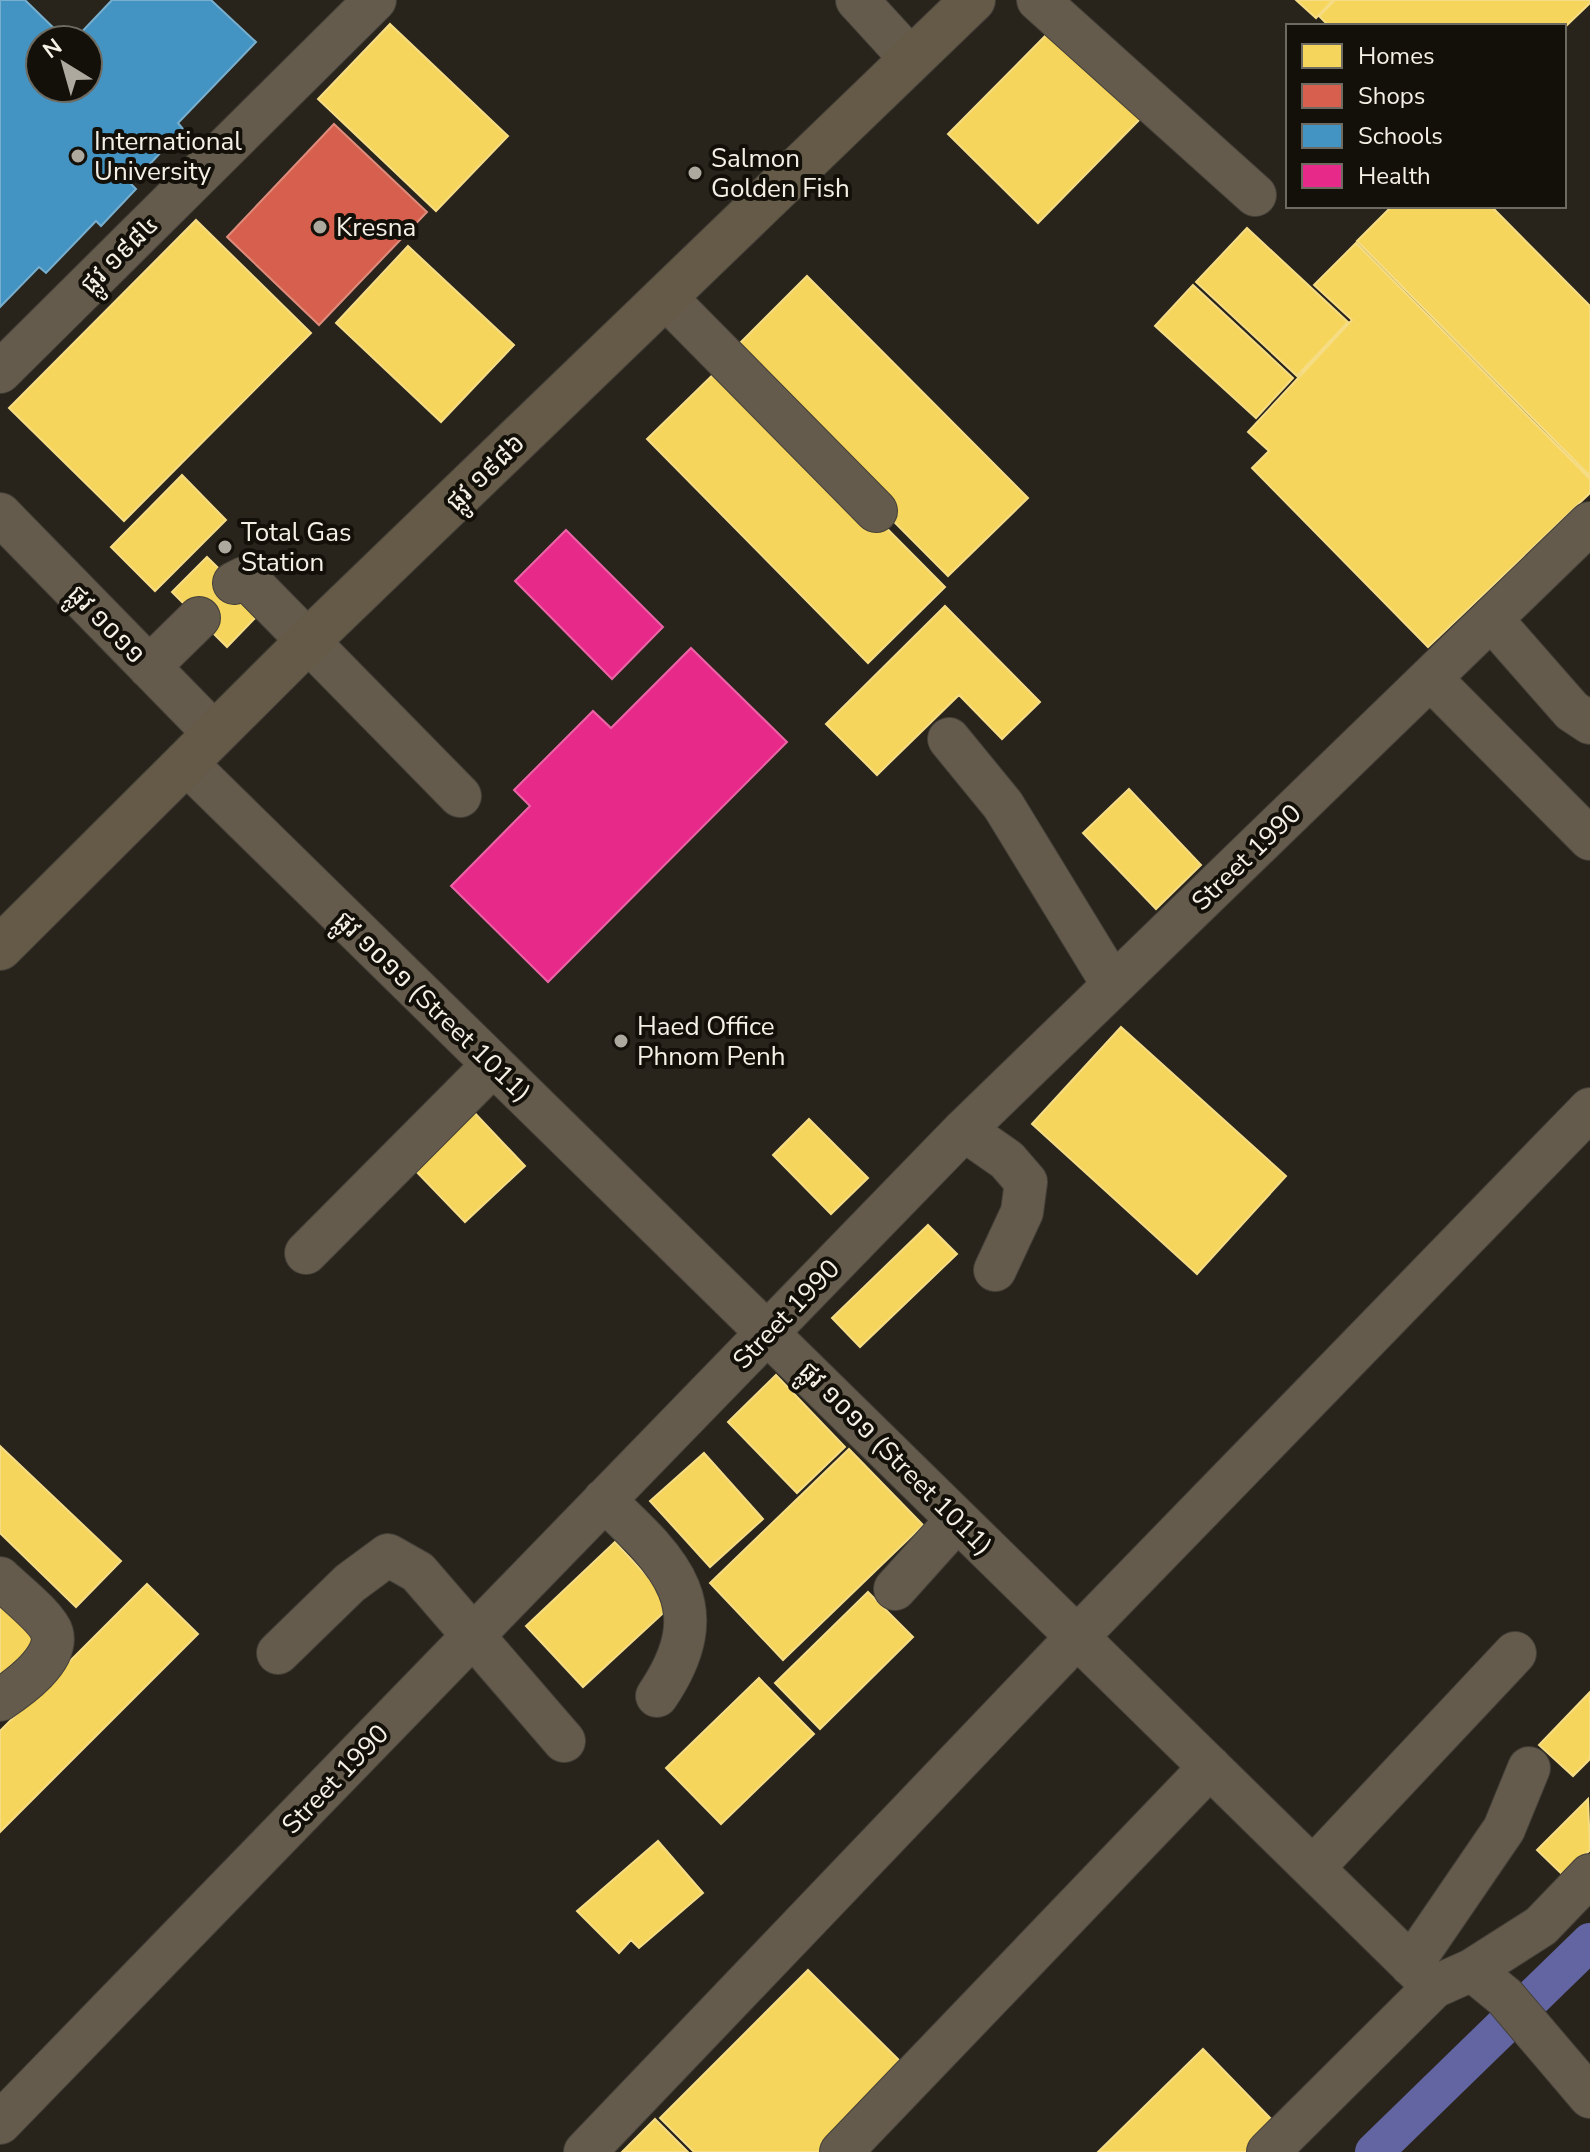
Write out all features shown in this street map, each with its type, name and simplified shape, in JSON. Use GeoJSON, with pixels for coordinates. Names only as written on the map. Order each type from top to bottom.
{"type":"FeatureCollection","features":[{"type":"Feature","properties":{"kind":"main road","name":"ផ្លូវ ១៩៨៦"},"geometry":{"type":"LineString","coordinates":[[0,948],[307,642],[973,0]]}},
{"type":"Feature","properties":{"kind":"street","name":"ផ្លូវ ១៩៨៤"},"geometry":{"type":"LineString","coordinates":[[0,372],[375,0]]}},
{"type":"Feature","properties":{"kind":"street"},"geometry":{"type":"LineString","coordinates":[[857,0],[911,59]]}},
{"type":"Feature","properties":{"kind":"street"},"geometry":{"type":"LineString","coordinates":[[1038,0],[1255,195]]}},
{"type":"Feature","properties":{"kind":"street"},"geometry":{"type":"LineString","coordinates":[[666,298],[876,511]]}},
{"type":"Feature","properties":{"kind":"street","name":"ផ្លូវ ១០១១"},"geometry":{"type":"LineString","coordinates":[[0,514],[149,667],[200,749]]}},
{"type":"Feature","properties":{"kind":"street","name":"Street 1990"},"geometry":{"type":"LineString","coordinates":[[0,2123],[964,1130],[1590,523]]}},
{"type":"Feature","properties":{"kind":"street"},"geometry":{"type":"LineString","coordinates":[[234,583],[244,578],[249,581],[460,796]]}},
{"type":"Feature","properties":{"kind":"street"},"geometry":{"type":"LineString","coordinates":[[149,667],[199,618]]}},
{"type":"Feature","properties":{"kind":"street"},"geometry":{"type":"LineString","coordinates":[[1492,620],[1572,711],[1590,723]]}},
{"type":"Feature","properties":{"kind":"street"},"geometry":{"type":"LineString","coordinates":[[1431,679],[1590,839]]}},
{"type":"Feature","properties":{"kind":"street"},"geometry":{"type":"LineString","coordinates":[[949,739],[1003,805],[1113,985]]}},
{"type":"Feature","properties":{"kind":"street","name":"ផ្លូវ ១០១១ (Street 1011)"},"geometry":{"type":"LineString","coordinates":[[200,749],[493,1065],[769,1332],[1423,1976]]}},
{"type":"Feature","properties":{"kind":"street"},"geometry":{"type":"LineString","coordinates":[[306,1253],[493,1065]]}},
{"type":"Feature","properties":{"kind":"street"},"geometry":{"type":"LineString","coordinates":[[585,2152],[1077,1637],[1590,1109]]}},
{"type":"Feature","properties":{"kind":"street"},"geometry":{"type":"LineString","coordinates":[[964,1130],[1007,1160],[1026,1182],[1022,1212],[995,1270]]}},
{"type":"Feature","properties":{"kind":"street"},"geometry":{"type":"LineString","coordinates":[[604,1500],[657,1550],[673,1573],[682,1605],[686,1630],[681,1658],[657,1696]]}},
{"type":"Feature","properties":{"kind":"street"},"geometry":{"type":"LineString","coordinates":[[895,1589],[957,1520]]}},
{"type":"Feature","properties":{"kind":"street"},"geometry":{"type":"LineString","coordinates":[[278,1653],[350,1583],[388,1555],[418,1572],[564,1741]]}},
{"type":"Feature","properties":{"kind":"street"},"geometry":{"type":"LineString","coordinates":[[0,1578],[47,1624],[53,1635],[50,1652],[22,1685],[0,1700]]}},
{"type":"Feature","properties":{"kind":"street"},"geometry":{"type":"LineString","coordinates":[[1313,1868],[1515,1653]]}},
{"type":"Feature","properties":{"kind":"street"},"geometry":{"type":"LineString","coordinates":[[841,2152],[1210,1767]]}},
{"type":"Feature","properties":{"kind":"street"},"geometry":{"type":"LineString","coordinates":[[1268,2152],[1423,1976],[1504,1829],[1529,1768]]}},
{"type":"Feature","properties":{"kind":"street"},"geometry":{"type":"LineString","coordinates":[[1423,1976],[1472,1970],[1541,1926],[1590,1875]]}},
{"type":"Feature","properties":{"kind":"street"},"geometry":{"type":"LineString","coordinates":[[1472,1970],[1505,1997],[1590,2097]]}},
{"type":"Feature","properties":{"kind":"building: Homes"},"geometry":{"type":"Polygon","coordinates":[[[1296,0],[1333,0],[1316,18],[1296,0]]]}},
{"type":"Feature","properties":{"kind":"building: Homes"},"geometry":{"type":"Polygon","coordinates":[[[1335,0],[1590,0],[1566,26],[1327,24],[1319,16],[1335,0]]]}},
{"type":"Feature","properties":{"kind":"building: Homes"},"geometry":{"type":"Polygon","coordinates":[[[390,24],[508,136],[436,211],[318,99],[390,24]]]}},
{"type":"Feature","properties":{"kind":"building: Homes"},"geometry":{"type":"Polygon","coordinates":[[[1055,26],[1145,114],[1038,223],[948,134],[1055,26]]]}},
{"type":"Feature","properties":{"kind":"building: Homes"},"geometry":{"type":"Polygon","coordinates":[[[1390,208],[1493,208],[1590,306],[1590,476],[1357,241],[1390,208]]]}},
{"type":"Feature","properties":{"kind":"building: Homes"},"geometry":{"type":"Polygon","coordinates":[[[196,220],[311,333],[124,521],[9,408],[196,220]]]}},
{"type":"Feature","properties":{"kind":"building: Homes"},"geometry":{"type":"Polygon","coordinates":[[[1247,228],[1348,322],[1297,376],[1196,282],[1247,228]]]}},
{"type":"Feature","properties":{"kind":"building: Homes"},"geometry":{"type":"Polygon","coordinates":[[[1356,243],[1590,479],[1590,493],[1428,647],[1252,468],[1269,451],[1248,432],[1352,320],[1314,285],[1356,243]]]}},
{"type":"Feature","properties":{"kind":"building: Homes"},"geometry":{"type":"Polygon","coordinates":[[[408,246],[514,345],[441,422],[336,323],[408,246]]]}},
{"type":"Feature","properties":{"kind":"building: Homes"},"geometry":{"type":"Polygon","coordinates":[[[807,276],[1028,498],[948,576],[728,355],[807,276]]]}},
{"type":"Feature","properties":{"kind":"building: Homes"},"geometry":{"type":"Polygon","coordinates":[[[1193,285],[1293,378],[1256,418],[1155,326],[1193,285]]]}},
{"type":"Feature","properties":{"kind":"building: Homes"},"geometry":{"type":"Polygon","coordinates":[[[724,364],[945,587],[868,663],[647,439],[724,364]]]}},
{"type":"Feature","properties":{"kind":"building: Homes"},"geometry":{"type":"Polygon","coordinates":[[[182,475],[226,520],[155,591],[111,547],[182,475]]]}},
{"type":"Feature","properties":{"kind":"building: Homes"},"geometry":{"type":"Polygon","coordinates":[[[207,557],[262,611],[227,647],[172,592],[207,557]]]}},
{"type":"Feature","properties":{"kind":"building: Homes"},"geometry":{"type":"Polygon","coordinates":[[[945,606],[1040,702],[1002,739],[959,695],[877,775],[826,724],[945,606]]]}},
{"type":"Feature","properties":{"kind":"building: Homes"},"geometry":{"type":"Polygon","coordinates":[[[1129,789],[1201,865],[1156,909],[1083,833],[1129,789]]]}},
{"type":"Feature","properties":{"kind":"building: Homes"},"geometry":{"type":"Polygon","coordinates":[[[1121,1027],[1286,1176],[1197,1274],[1032,1124],[1121,1027]]]}},
{"type":"Feature","properties":{"kind":"building: Homes"},"geometry":{"type":"Polygon","coordinates":[[[470,1108],[525,1166],[465,1222],[410,1165],[470,1108]]]}},
{"type":"Feature","properties":{"kind":"building: Homes"},"geometry":{"type":"Polygon","coordinates":[[[809,1119],[868,1178],[831,1214],[773,1155],[809,1119]]]}},
{"type":"Feature","properties":{"kind":"building: Homes"},"geometry":{"type":"Polygon","coordinates":[[[928,1225],[957,1254],[860,1347],[832,1318],[928,1225]]]}},
{"type":"Feature","properties":{"kind":"building: Homes"},"geometry":{"type":"Polygon","coordinates":[[[776,1375],[845,1447],[797,1493],[728,1422],[776,1375]]]}},
{"type":"Feature","properties":{"kind":"building: Homes"},"geometry":{"type":"Polygon","coordinates":[[[0,1446],[121,1561],[76,1607],[0,1533],[0,1446]]]}},
{"type":"Feature","properties":{"kind":"building: Homes"},"geometry":{"type":"Polygon","coordinates":[[[849,1449],[923,1525],[783,1660],[710,1583],[849,1449]]]}},
{"type":"Feature","properties":{"kind":"building: Homes"},"geometry":{"type":"Polygon","coordinates":[[[704,1453],[763,1519],[710,1567],[650,1501],[704,1453]]]}},
{"type":"Feature","properties":{"kind":"building: Homes"},"geometry":{"type":"Polygon","coordinates":[[[615,1542],[673,1604],[583,1687],[526,1626],[615,1542]]]}},
{"type":"Feature","properties":{"kind":"building: Homes"},"geometry":{"type":"Polygon","coordinates":[[[147,1584],[198,1634],[0,1832],[0,1731],[147,1584]]]}},
{"type":"Feature","properties":{"kind":"building: Homes"},"geometry":{"type":"Polygon","coordinates":[[[868,1592],[913,1637],[820,1729],[775,1683],[868,1592]]]}},
{"type":"Feature","properties":{"kind":"building: Homes"},"geometry":{"type":"Polygon","coordinates":[[[0,1596],[43,1638],[0,1681],[0,1596]]]}},
{"type":"Feature","properties":{"kind":"building: Homes"},"geometry":{"type":"Polygon","coordinates":[[[759,1678],[814,1734],[721,1824],[666,1768],[759,1678]]]}},
{"type":"Feature","properties":{"kind":"building: Homes"},"geometry":{"type":"Polygon","coordinates":[[[1590,1692],[1590,1759],[1573,1776],[1539,1745],[1590,1692]]]}},
{"type":"Feature","properties":{"kind":"building: Homes"},"geometry":{"type":"Polygon","coordinates":[[[1588,1799],[1590,1850],[1564,1876],[1537,1850],[1588,1799]]]}},
{"type":"Feature","properties":{"kind":"building: Homes"},"geometry":{"type":"Polygon","coordinates":[[[658,1841],[703,1893],[639,1948],[631,1940],[619,1953],[577,1911],[658,1841]]]}},
{"type":"Feature","properties":{"kind":"building: Homes"},"geometry":{"type":"Polygon","coordinates":[[[808,1970],[909,2070],[827,2152],[694,2152],[660,2118],[808,1970]]]}},
{"type":"Feature","properties":{"kind":"building: Homes"},"geometry":{"type":"Polygon","coordinates":[[[1203,2049],[1279,2127],[1253,2152],[1098,2152],[1203,2049]]]}},
{"type":"Feature","properties":{"kind":"building: Homes"},"geometry":{"type":"Polygon","coordinates":[[[655,2119],[688,2152],[622,2152],[655,2119]]]}},
{"type":"Feature","properties":{"kind":"building: Shops"},"geometry":{"type":"Polygon","coordinates":[[[334,124],[427,212],[319,325],[227,237],[334,124]]]}},
{"type":"Feature","properties":{"kind":"building: Schools","name":"International University"},"geometry":{"type":"Polygon","coordinates":[[[0,0],[25,0],[50,24],[24,24],[24,104],[104,104],[104,24],[89,24],[112,0],[211,0],[256,42],[178,123],[183,129],[131,184],[136,189],[101,226],[96,221],[46,273],[39,267],[0,307],[0,0]]]}},
{"type":"Feature","properties":{"kind":"building: Health"},"geometry":{"type":"Polygon","coordinates":[[[566,530],[663,627],[612,679],[515,581],[566,530]]]}},
{"type":"Feature","properties":{"kind":"building: Health"},"geometry":{"type":"Polygon","coordinates":[[[691,648],[787,742],[548,982],[451,886],[530,806],[514,790],[593,711],[611,728],[691,648]]]}},
{"type":"Feature","properties":{"kind":"waterway"},"geometry":{"type":"LineString","coordinates":[[1374,2152],[1590,1942]]}},
{"type":"Feature","properties":{"kind":"place","name":"International University"},"geometry":{"type":"Point","coordinates":[78,156]}},
{"type":"Feature","properties":{"kind":"place","name":"Salmon Golden Fish"},"geometry":{"type":"Point","coordinates":[695,173]}},
{"type":"Feature","properties":{"kind":"place","name":"Kresna"},"geometry":{"type":"Point","coordinates":[320,227]}},
{"type":"Feature","properties":{"kind":"place","name":"Total Gas Station"},"geometry":{"type":"Point","coordinates":[225,547]}},
{"type":"Feature","properties":{"kind":"place","name":"Haed Office Phnom Penh"},"geometry":{"type":"Point","coordinates":[621,1041]}}]}
